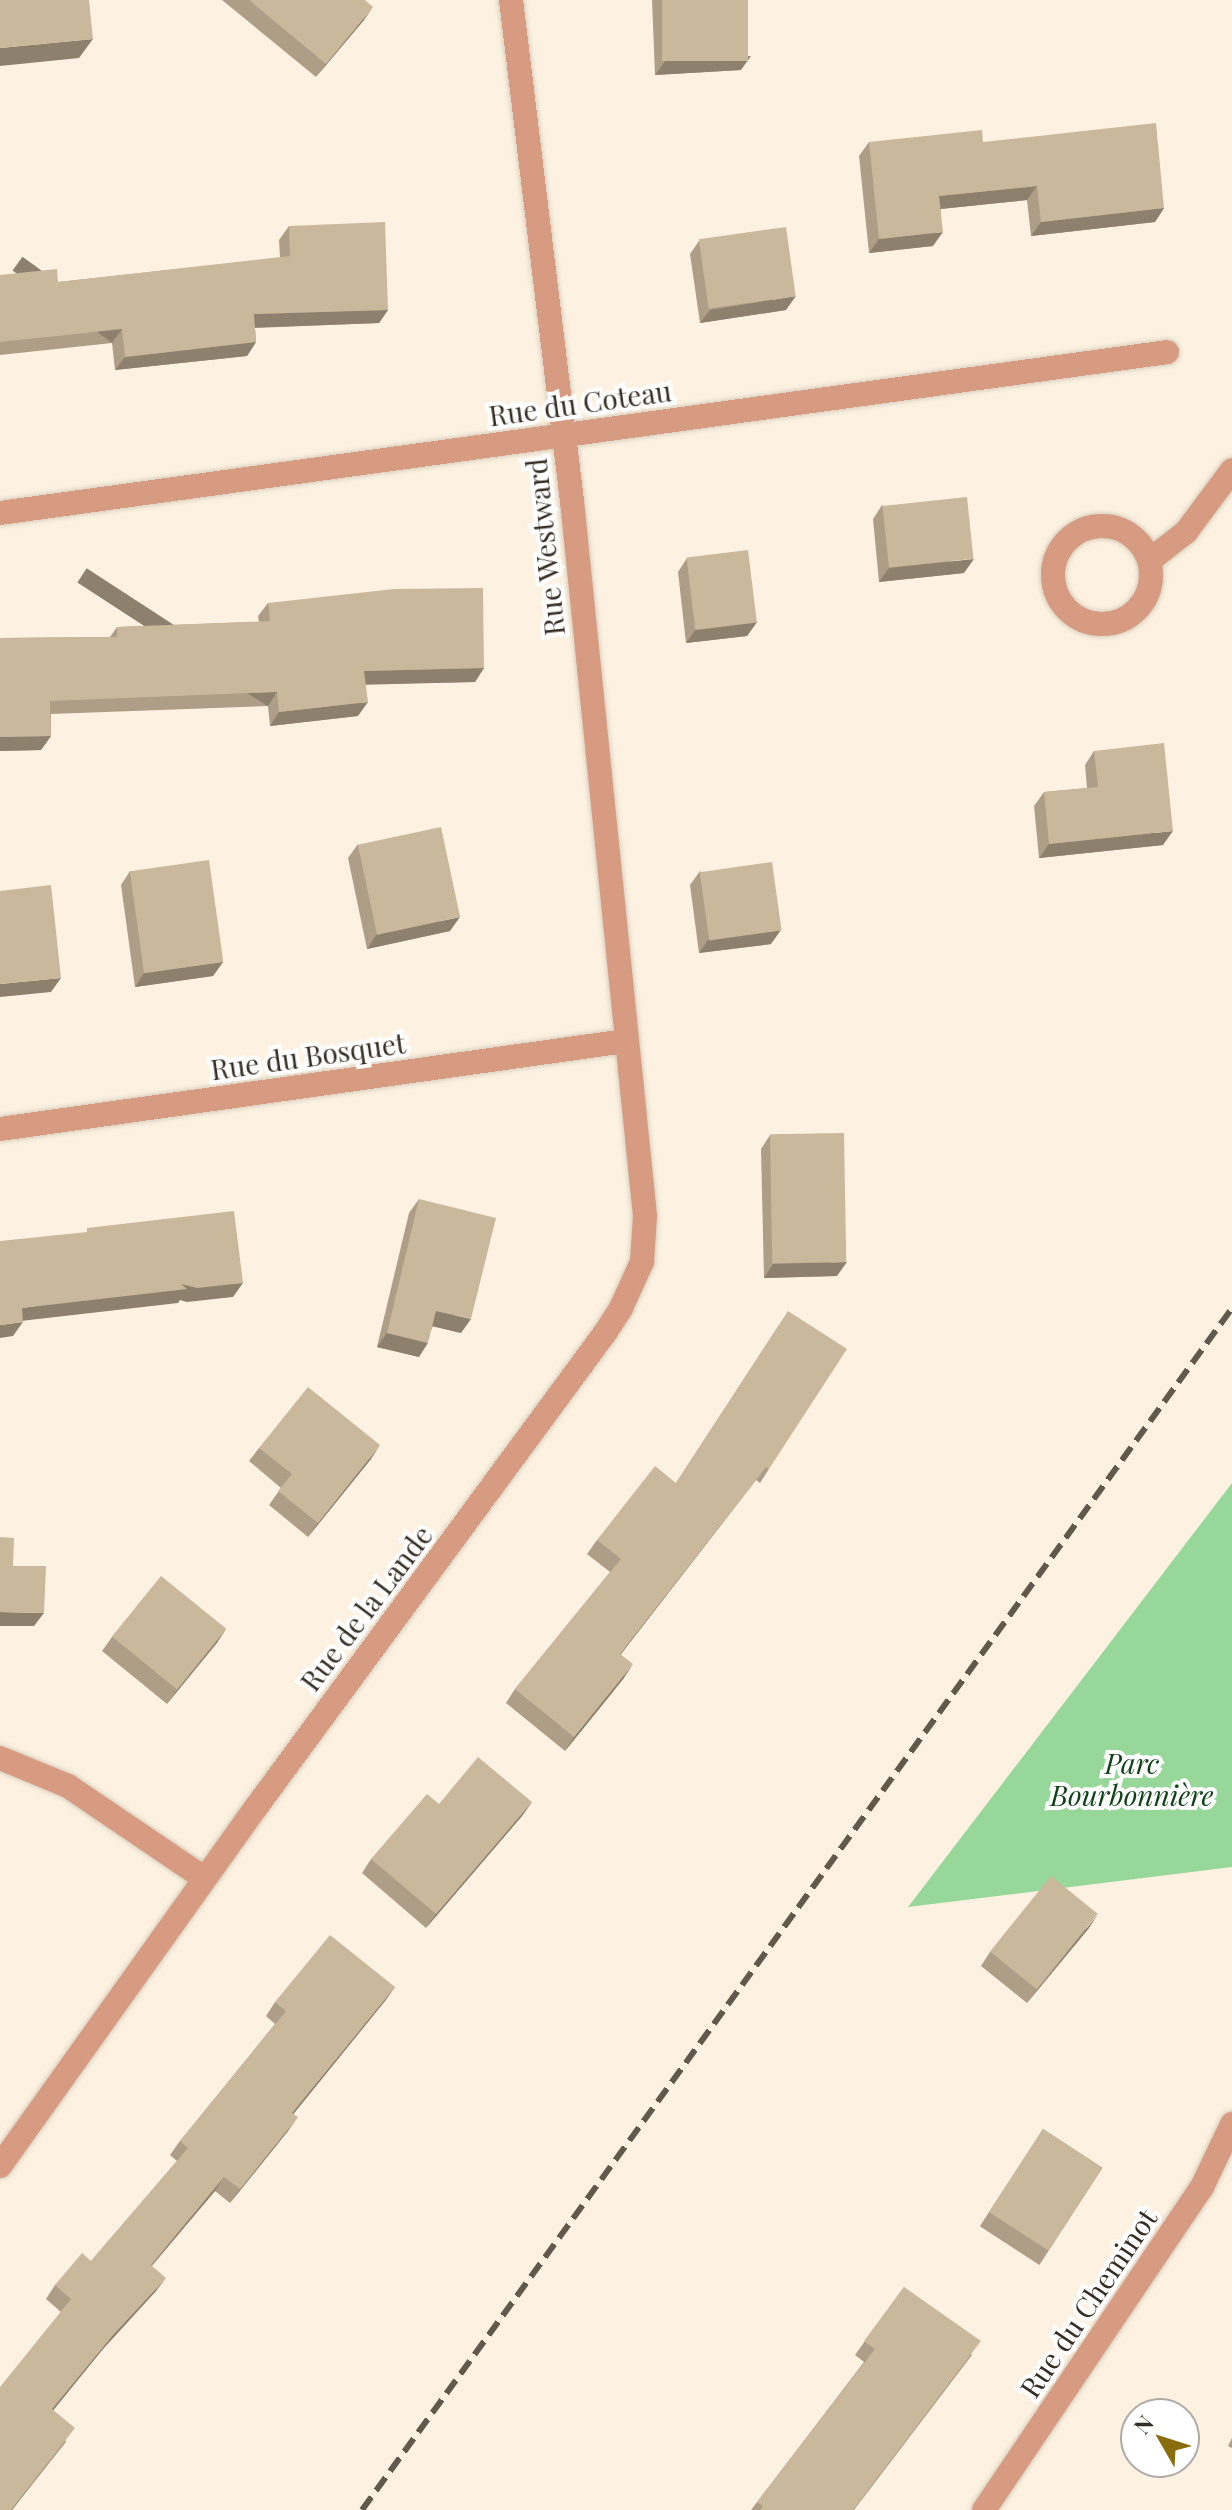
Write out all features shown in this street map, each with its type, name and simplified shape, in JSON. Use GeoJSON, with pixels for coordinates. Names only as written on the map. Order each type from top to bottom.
{"type":"FeatureCollection","features":[{"type":"Feature","properties":{"kind":"street","name":"Rue Westward"},"geometry":{"type":"LineString","coordinates":[[511,0],[563,437],[625,1041]]}},
{"type":"Feature","properties":{"kind":"street","name":"Rue du Coteau"},"geometry":{"type":"LineString","coordinates":[[0,513],[1167,352]]}},
{"type":"Feature","properties":{"kind":"street"},"geometry":{"type":"LineString","coordinates":[[1150,560],[1186,532],[1232,470]]}},
{"type":"Feature","properties":{"kind":"street"},"geometry":{"type":"LineString","coordinates":[[1112,526],[1128,532],[1142,544],[1150,560],[1152,578],[1143,603],[1131,615],[1114,623],[1097,624],[1079,619],[1060,601],[1053,584],[1053,566],[1059,550],[1086,527],[1112,526]]}},
{"type":"Feature","properties":{"kind":"street","name":"Rue du Bosquet"},"geometry":{"type":"LineString","coordinates":[[0,1129],[625,1041]]}},
{"type":"Feature","properties":{"kind":"street","name":"Rue de la Lande"},"geometry":{"type":"LineString","coordinates":[[0,2166],[204,1878],[595,1346],[633,1285],[646,1241],[625,1041]]}},
{"type":"Feature","properties":{"kind":"street"},"geometry":{"type":"LineString","coordinates":[[0,1758],[68,1786],[204,1878]]}},
{"type":"Feature","properties":{"kind":"street","name":"Rue du Cheminot"},"geometry":{"type":"LineString","coordinates":[[984,2510],[1202,2187],[1232,2124]]}},
{"type":"Feature","properties":{"kind":"green space","name":"Parc Bourbonnière"},"geometry":{"type":"Polygon","coordinates":[[[1232,1483],[1232,1867],[908,1907],[1232,1483]]]}},
{"type":"Feature","properties":{"kind":"building"},"geometry":{"type":"Polygon","coordinates":[[[0,0],[89,0],[93,39],[0,48],[0,0]]]}},
{"type":"Feature","properties":{"kind":"building"},"geometry":{"type":"Polygon","coordinates":[[[249,0],[365,0],[373,7],[326,64],[249,0]]]}},
{"type":"Feature","properties":{"kind":"building"},"geometry":{"type":"Polygon","coordinates":[[[662,0],[748,0],[748,61],[662,61],[662,0]]]}},
{"type":"Feature","properties":{"kind":"building"},"geometry":{"type":"Polygon","coordinates":[[[1156,123],[1164,208],[1041,222],[1037,186],[939,196],[943,232],[879,239],[869,142],[982,130],[983,142],[1156,123]]]}},
{"type":"Feature","properties":{"kind":"building"},"geometry":{"type":"Polygon","coordinates":[[[385,222],[388,310],[254,314],[256,342],[125,357],[122,329],[0,342],[0,275],[57,269],[58,282],[290,256],[289,226],[385,222]]]}},
{"type":"Feature","properties":{"kind":"building"},"geometry":{"type":"Polygon","coordinates":[[[786,227],[796,296],[709,309],[699,239],[786,227]]]}},
{"type":"Feature","properties":{"kind":"building"},"geometry":{"type":"Polygon","coordinates":[[[967,497],[973,559],[889,568],[882,506],[967,497]]]}},
{"type":"Feature","properties":{"kind":"building"},"geometry":{"type":"Polygon","coordinates":[[[748,550],[757,622],[695,630],[686,558],[748,550]]]}},
{"type":"Feature","properties":{"kind":"building"},"geometry":{"type":"Polygon","coordinates":[[[483,588],[484,668],[364,671],[368,702],[279,712],[277,692],[50,701],[51,736],[0,737],[0,638],[117,637],[117,627],[270,621],[268,603],[394,589],[483,588]]]}},
{"type":"Feature","properties":{"kind":"building"},"geometry":{"type":"Polygon","coordinates":[[[1164,743],[1173,831],[1049,844],[1044,792],[1098,787],[1094,751],[1164,743]]]}},
{"type":"Feature","properties":{"kind":"building"},"geometry":{"type":"Polygon","coordinates":[[[441,827],[460,917],[377,935],[358,845],[441,827]]]}},
{"type":"Feature","properties":{"kind":"building"},"geometry":{"type":"Polygon","coordinates":[[[209,860],[223,962],[144,973],[130,871],[209,860]]]}},
{"type":"Feature","properties":{"kind":"building"},"geometry":{"type":"Polygon","coordinates":[[[772,862],[782,930],[709,940],[700,872],[772,862]]]}},
{"type":"Feature","properties":{"kind":"building"},"geometry":{"type":"Polygon","coordinates":[[[51,885],[61,978],[0,984],[0,891],[51,885]]]}},
{"type":"Feature","properties":{"kind":"building"},"geometry":{"type":"Polygon","coordinates":[[[844,1133],[846,1262],[772,1263],[770,1134],[844,1133]]]}},
{"type":"Feature","properties":{"kind":"building"},"geometry":{"type":"Polygon","coordinates":[[[419,1199],[496,1218],[471,1319],[436,1311],[428,1343],[387,1333],[419,1199]]]}},
{"type":"Feature","properties":{"kind":"building"},"geometry":{"type":"Polygon","coordinates":[[[234,1211],[243,1283],[197,1288],[181,1284],[187,1289],[22,1308],[23,1322],[0,1325],[0,1241],[234,1211]]]}},
{"type":"Feature","properties":{"kind":"building"},"geometry":{"type":"Polygon","coordinates":[[[788,1311],[847,1349],[769,1469],[766,1467],[620,1654],[633,1664],[574,1737],[515,1689],[621,1559],[597,1540],[655,1466],[676,1483],[788,1311]]]}},
{"type":"Feature","properties":{"kind":"building"},"geometry":{"type":"Polygon","coordinates":[[[308,1387],[380,1445],[318,1523],[278,1491],[292,1474],[259,1448],[308,1387]]]}},
{"type":"Feature","properties":{"kind":"building"},"geometry":{"type":"Polygon","coordinates":[[[0,1537],[14,1538],[13,1566],[46,1566],[44,1613],[0,1612],[0,1537]]]}},
{"type":"Feature","properties":{"kind":"building"},"geometry":{"type":"Polygon","coordinates":[[[161,1576],[226,1629],[177,1689],[112,1637],[161,1576]]]}},
{"type":"Feature","properties":{"kind":"building"},"geometry":{"type":"Polygon","coordinates":[[[478,1757],[532,1802],[436,1914],[371,1859],[427,1794],[439,1804],[478,1757]]]}},
{"type":"Feature","properties":{"kind":"building"},"geometry":{"type":"Polygon","coordinates":[[[1051,1876],[1098,1914],[1037,1989],[990,1951],[1051,1876]]]}},
{"type":"Feature","properties":{"kind":"building"},"geometry":{"type":"Polygon","coordinates":[[[330,1935],[395,1987],[292,2113],[298,2117],[240,2189],[224,2177],[151,2265],[166,2278],[113,2335],[52,2409],[75,2428],[11,2510],[0,2510],[0,2387],[71,2299],[55,2285],[82,2253],[91,2261],[188,2148],[180,2141],[286,2011],[275,2002],[330,1935]]]}},
{"type":"Feature","properties":{"kind":"building"},"geometry":{"type":"Polygon","coordinates":[[[1043,2129],[1103,2168],[1049,2251],[989,2212],[1043,2129]]]}},
{"type":"Feature","properties":{"kind":"building"},"geometry":{"type":"Polygon","coordinates":[[[904,2287],[981,2341],[853,2510],[760,2510],[763,2506],[757,2502],[875,2349],[864,2341],[904,2287]]]}},
{"type":"Feature","properties":{"kind":"railway"},"geometry":{"type":"LineString","coordinates":[[362,2510],[1232,1308]]}}]}
